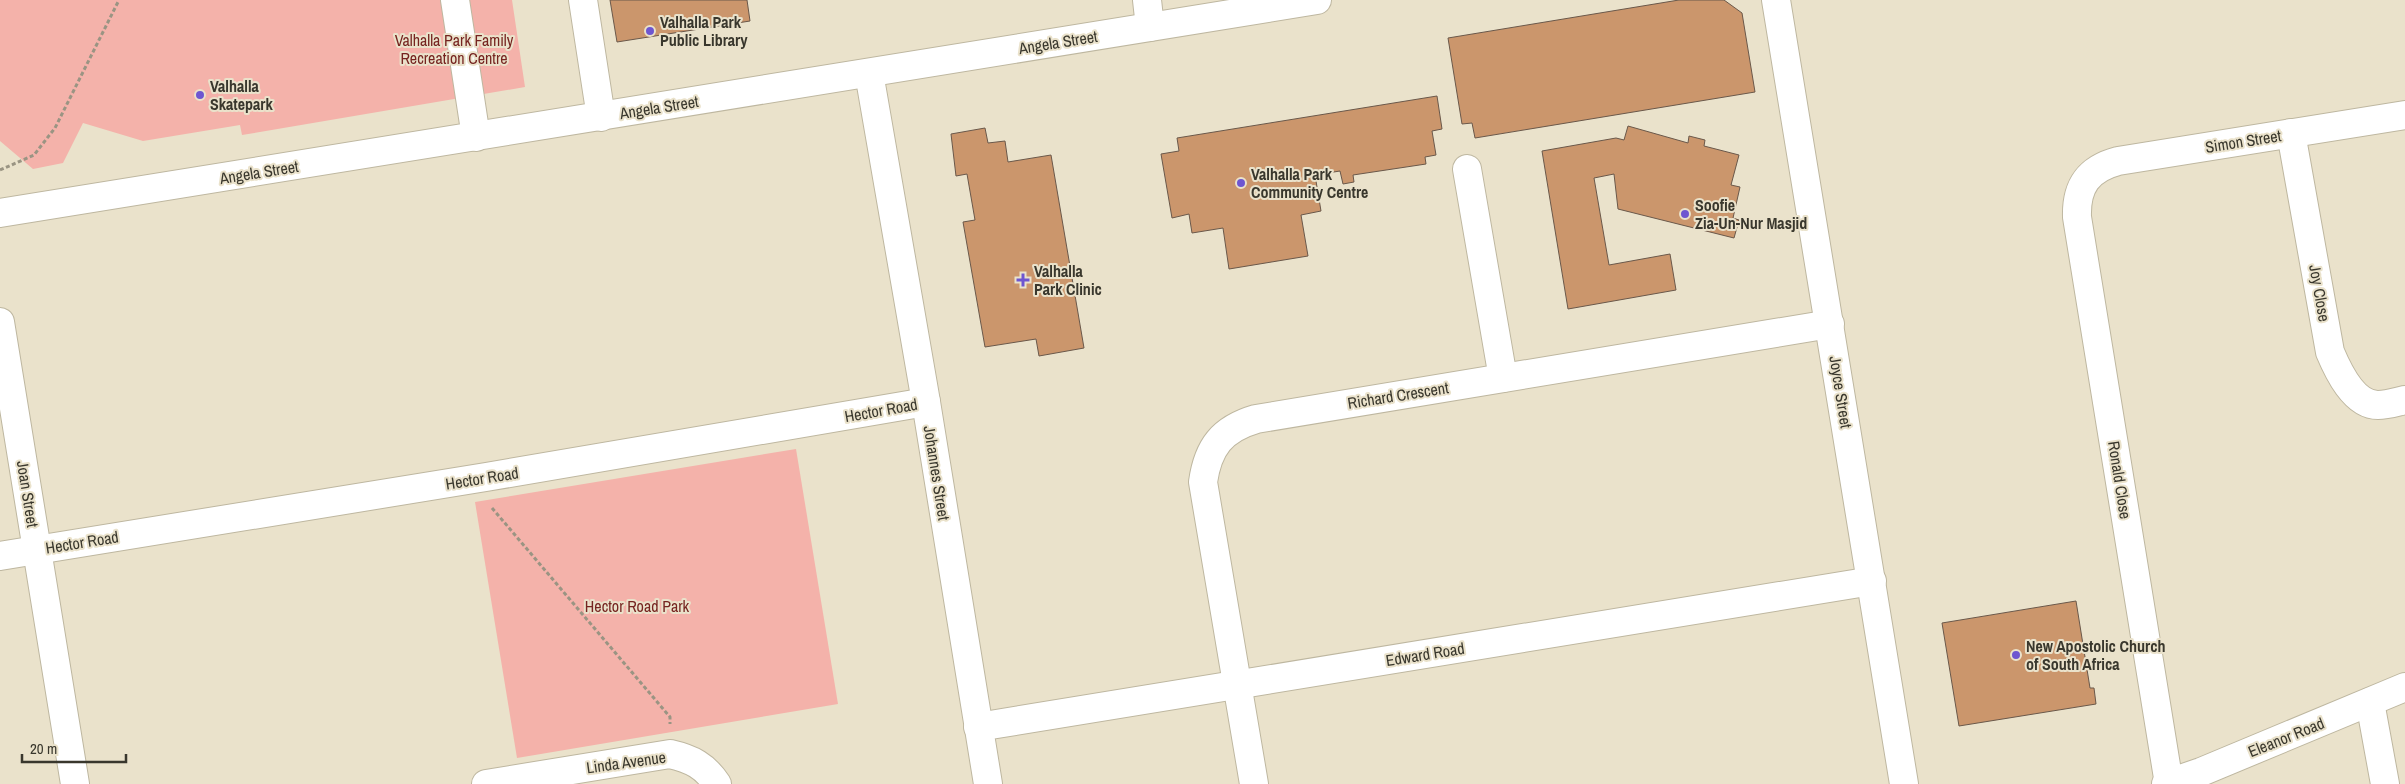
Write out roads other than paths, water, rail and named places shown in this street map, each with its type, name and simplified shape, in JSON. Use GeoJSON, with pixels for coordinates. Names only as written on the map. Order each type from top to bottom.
{"type":"FeatureCollection","features":[{"type":"Feature","properties":{"kind":"street"},"geometry":{"type":"LineString","coordinates":[[455,0],[476,137]]}},
{"type":"Feature","properties":{"kind":"street"},"geometry":{"type":"LineString","coordinates":[[583,0],[601,117]]}},
{"type":"Feature","properties":{"kind":"street"},"geometry":{"type":"LineString","coordinates":[[1146,0],[1150,27]]}},
{"type":"Feature","properties":{"kind":"street","name":"Angela Street"},"geometry":{"type":"LineString","coordinates":[[0,213],[1317,0]]}},
{"type":"Feature","properties":{"kind":"street","name":"Joyce Street"},"geometry":{"type":"LineString","coordinates":[[1776,0],[1904,784]]}},
{"type":"Feature","properties":{"kind":"street","name":"Johannes Street"},"geometry":{"type":"LineString","coordinates":[[870,73],[988,784]]}},
{"type":"Feature","properties":{"kind":"street","name":"Simon Street"},"geometry":{"type":"LineString","coordinates":[[2087,180],[2095,170],[2118,162],[2405,115]]}},
{"type":"Feature","properties":{"kind":"street","name":"Joy Close"},"geometry":{"type":"LineString","coordinates":[[2291,133],[2330,352],[2337,369],[2353,392],[2365,400],[2376,405],[2405,400]]}},
{"type":"Feature","properties":{"kind":"street"},"geometry":{"type":"LineString","coordinates":[[1467,169],[1503,378]]}},
{"type":"Feature","properties":{"kind":"street","name":"Ronald Close"},"geometry":{"type":"LineString","coordinates":[[2087,180],[2080,191],[2077,217],[2168,784]]}},
{"type":"Feature","properties":{"kind":"street","name":"Joan Street"},"geometry":{"type":"LineString","coordinates":[[0,322],[74,784]]}},
{"type":"Feature","properties":{"kind":"street","name":"Richard Crescent"},"geometry":{"type":"LineString","coordinates":[[1237,684],[1203,482],[1206,462],[1222,436],[1237,424],[1256,418],[1830,324]]}},
{"type":"Feature","properties":{"kind":"street","name":"Hector Road"},"geometry":{"type":"LineString","coordinates":[[0,556],[486,477],[926,402]]}},
{"type":"Feature","properties":{"kind":"street","name":"Edward Road"},"geometry":{"type":"LineString","coordinates":[[978,727],[1872,581]]}},
{"type":"Feature","properties":{"kind":"street"},"geometry":{"type":"LineString","coordinates":[[1237,684],[1254,784]]}},
{"type":"Feature","properties":{"kind":"street","name":"Eleanor Road"},"geometry":{"type":"LineString","coordinates":[[2168,784],[2405,688]]}},
{"type":"Feature","properties":{"kind":"street"},"geometry":{"type":"LineString","coordinates":[[2370,702],[2385,784]]}},
{"type":"Feature","properties":{"kind":"street","name":"Linda Avenue"},"geometry":{"type":"LineString","coordinates":[[486,784],[670,754],[690,759],[711,776]]}},
{"type":"Feature","properties":{"kind":"place","name":"Valhalla Park Public Library"},"geometry":{"type":"Point","coordinates":[650,31]}},
{"type":"Feature","properties":{"kind":"place","name":"Valhalla Skatepark"},"geometry":{"type":"Point","coordinates":[200,95]}},
{"type":"Feature","properties":{"kind":"place","name":"Valhalla Park Community Centre"},"geometry":{"type":"Point","coordinates":[1241,183]}},
{"type":"Feature","properties":{"kind":"place","name":"Soofie Zia-Un-Nur Masjid"},"geometry":{"type":"Point","coordinates":[1685,214]}},
{"type":"Feature","properties":{"kind":"place","name":"Valhalla Park Clinic"},"geometry":{"type":"Point","coordinates":[1023,280]}},
{"type":"Feature","properties":{"kind":"place","name":"New Apostolic Church of South Africa"},"geometry":{"type":"Point","coordinates":[2016,655]}},
{"type":"Feature","properties":{"kind":"park label","name":"Valhalla Park Family Recreation Centre"},"geometry":{"type":"Point","coordinates":[454,49]}},
{"type":"Feature","properties":{"kind":"park label","name":"Hector Road Park"},"geometry":{"type":"Point","coordinates":[637,606]}}]}
